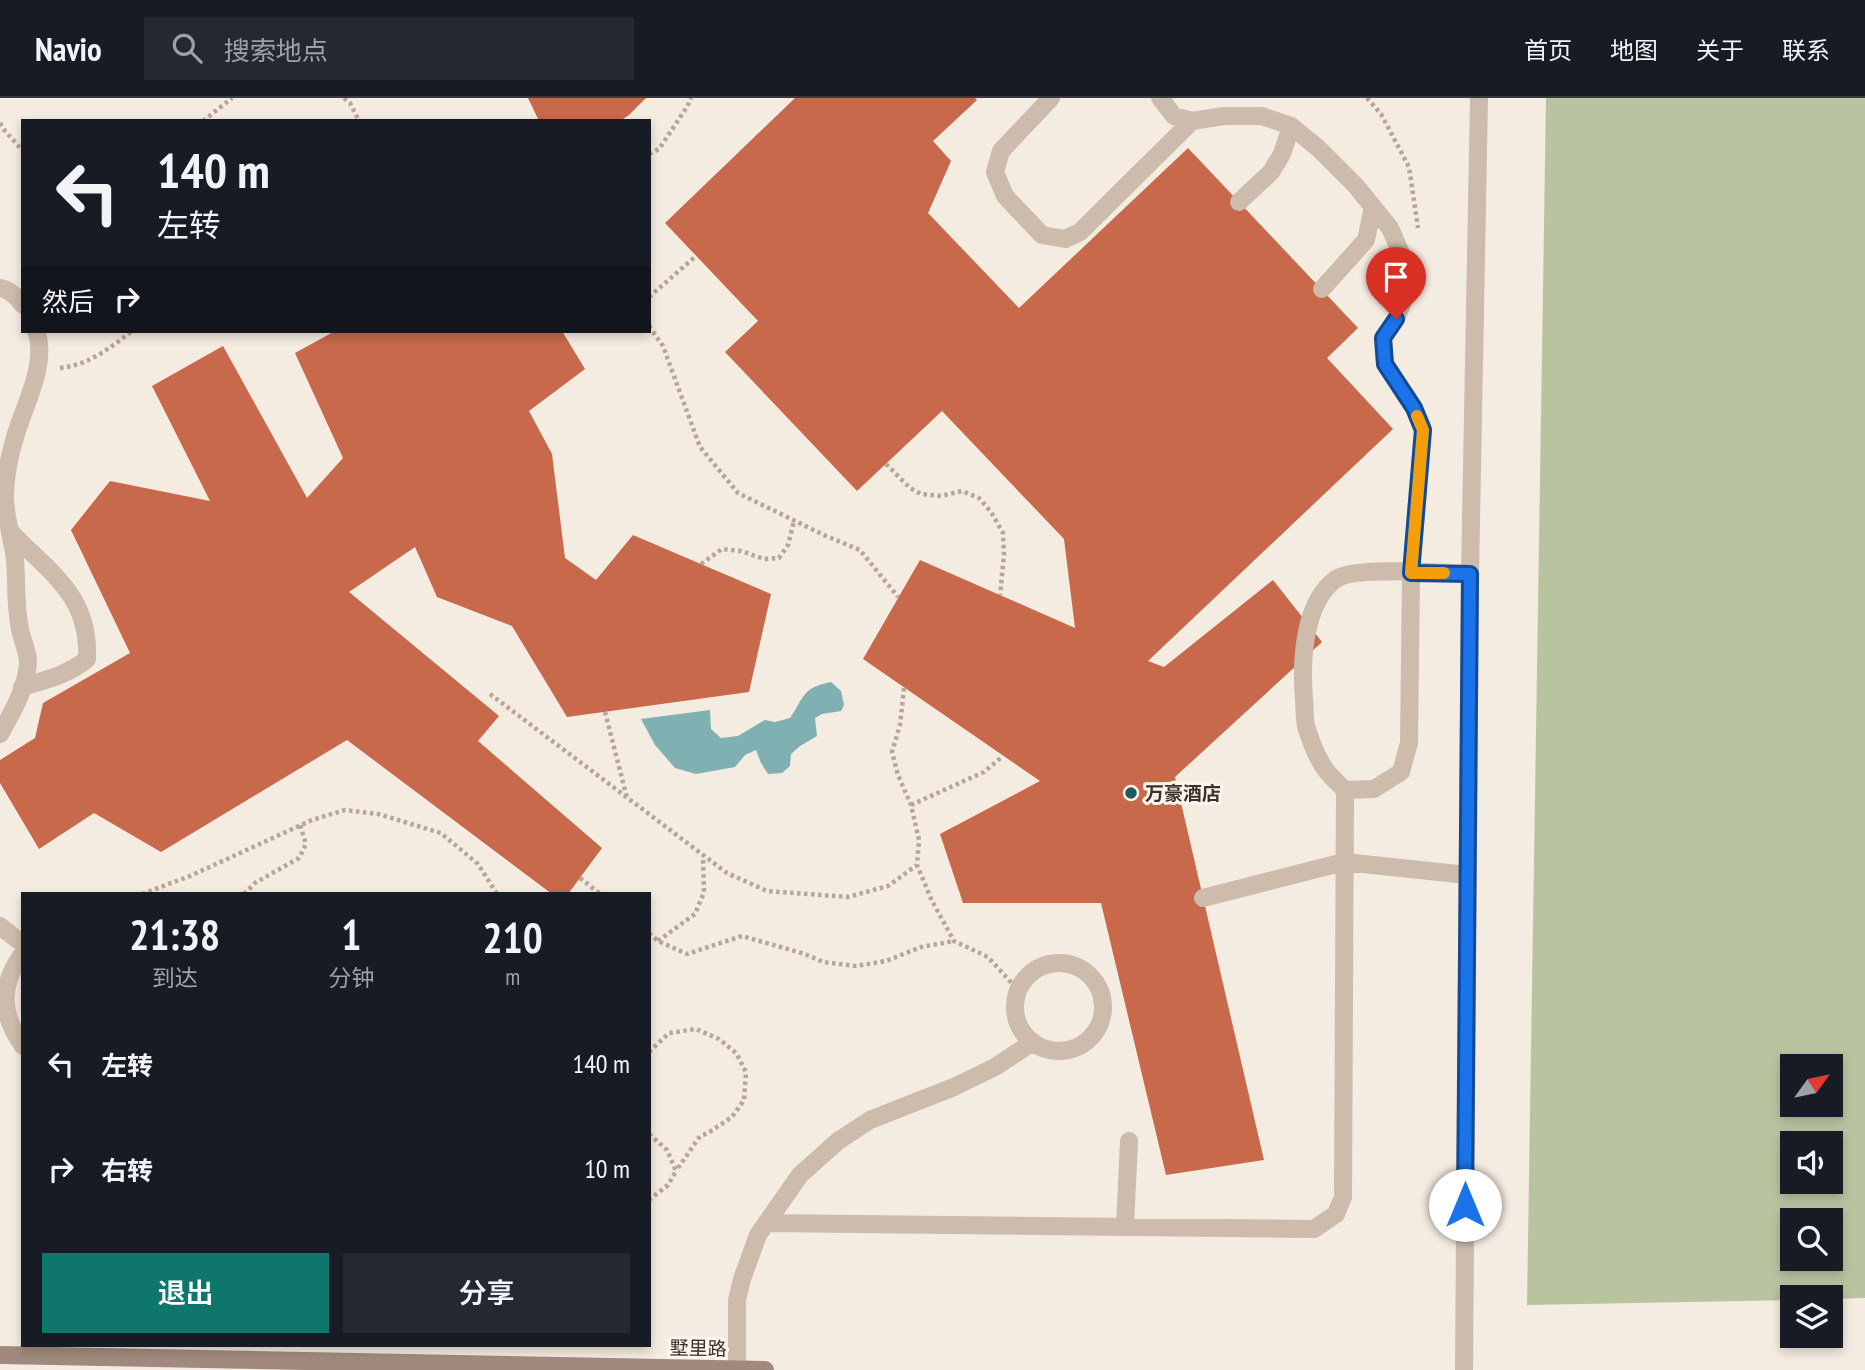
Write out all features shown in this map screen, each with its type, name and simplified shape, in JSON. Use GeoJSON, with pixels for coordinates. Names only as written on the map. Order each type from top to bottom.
{"type":"FeatureCollection","features":[{"type":"Feature","properties":{"kind":"main road","name":"墅里路"},"geometry":{"type":"LineString","coordinates":[[0,1355],[765,1370]]}},
{"type":"Feature","properties":{"kind":"street"},"geometry":{"type":"LineString","coordinates":[[1051,98],[1001,151],[995,172],[1005,196],[1042,235],[1065,239],[1080,232],[1192,121]]}},
{"type":"Feature","properties":{"kind":"street"},"geometry":{"type":"LineString","coordinates":[[1160,98],[1174,116],[1192,121],[1224,116],[1262,116],[1291,126],[1318,148],[1356,186],[1390,228],[1404,260],[1409,286],[1396,319],[1383,338],[1385,364],[1414,408],[1423,430],[1411,573],[1409,743],[1401,772],[1374,789],[1345,790]]}},
{"type":"Feature","properties":{"kind":"street"},"geometry":{"type":"LineString","coordinates":[[1464,1370],[1470,574],[1479,98]]}},
{"type":"Feature","properties":{"kind":"street"},"geometry":{"type":"LineString","coordinates":[[1239,202],[1271,172],[1282,154],[1291,126]]}},
{"type":"Feature","properties":{"kind":"street"},"geometry":{"type":"LineString","coordinates":[[1322,289],[1366,240],[1373,207]]}},
{"type":"Feature","properties":{"kind":"street"},"geometry":{"type":"LineString","coordinates":[[0,288],[21,302]]}},
{"type":"Feature","properties":{"kind":"street"},"geometry":{"type":"LineString","coordinates":[[0,734],[12,714],[25,680],[28,659],[15,594],[15,562],[5,498],[16,432],[37,369],[39,338],[37,333]]}},
{"type":"Feature","properties":{"kind":"street"},"geometry":{"type":"LineString","coordinates":[[10,531],[59,578],[75,603],[88,640],[86,659],[77,668],[22,687]]}},
{"type":"Feature","properties":{"kind":"street"},"geometry":{"type":"LineString","coordinates":[[766,1223],[1314,1229],[1336,1214],[1343,1197],[1345,790],[1323,767],[1306,725],[1303,679],[1305,644],[1313,610],[1320,596],[1338,578],[1367,572],[1470,574]]}},
{"type":"Feature","properties":{"kind":"street"},"geometry":{"type":"LineString","coordinates":[[1203,898],[1344,862],[1467,875]]}},
{"type":"Feature","properties":{"kind":"street"},"geometry":{"type":"LineString","coordinates":[[0,926],[21,942]]}},
{"type":"Feature","properties":{"kind":"street"},"geometry":{"type":"LineString","coordinates":[[21,955],[8,976],[2,999],[10,1028],[21,1043]]}},
{"type":"Feature","properties":{"kind":"street"},"geometry":{"type":"LineString","coordinates":[[1065,963],[1090,976],[1103,1002],[1096,1030],[1087,1041],[1060,1051],[1046,1049],[1032,1042],[1016,1018],[1018,990],[1026,978],[1037,969],[1065,963]]}},
{"type":"Feature","properties":{"kind":"street"},"geometry":{"type":"LineString","coordinates":[[737,1369],[737,1300],[742,1279],[758,1235],[800,1175],[838,1140],[870,1120],[954,1087],[995,1067],[1032,1042]]}},
{"type":"Feature","properties":{"kind":"street"},"geometry":{"type":"LineString","coordinates":[[1125,1227],[1129,1141]]}},
{"type":"Feature","properties":{"kind":"path"},"geometry":{"type":"LineString","coordinates":[[206,119],[232,98]]}},
{"type":"Feature","properties":{"kind":"path"},"geometry":{"type":"LineString","coordinates":[[344,98],[350,103],[358,119]]}},
{"type":"Feature","properties":{"kind":"path"},"geometry":{"type":"LineString","coordinates":[[651,153],[659,149],[691,98]]}},
{"type":"Feature","properties":{"kind":"path"},"geometry":{"type":"LineString","coordinates":[[1367,98],[1381,114],[1409,167],[1419,228],[1404,260]]}},
{"type":"Feature","properties":{"kind":"path"},"geometry":{"type":"LineString","coordinates":[[0,123],[21,150]]}},
{"type":"Feature","properties":{"kind":"path"},"geometry":{"type":"LineString","coordinates":[[651,295],[696,256]]}},
{"type":"Feature","properties":{"kind":"path"},"geometry":{"type":"LineString","coordinates":[[651,329],[663,346],[700,447],[738,493],[860,550],[898,597]]}},
{"type":"Feature","properties":{"kind":"path"},"geometry":{"type":"LineString","coordinates":[[37,369],[82,365],[129,333]]}},
{"type":"Feature","properties":{"kind":"path"},"geometry":{"type":"LineString","coordinates":[[886,464],[910,488],[921,494],[941,496],[962,491],[979,498],[1003,533],[1000,595]]}},
{"type":"Feature","properties":{"kind":"path"},"geometry":{"type":"LineString","coordinates":[[701,564],[722,550],[741,551],[764,559],[779,558],[788,545],[794,520]]}},
{"type":"Feature","properties":{"kind":"path"},"geometry":{"type":"LineString","coordinates":[[904,688],[900,725],[892,752],[898,775],[911,805],[919,840],[917,865],[932,901],[954,940],[988,957],[1018,990]]}},
{"type":"Feature","properties":{"kind":"path"},"geometry":{"type":"LineString","coordinates":[[490,694],[727,873],[767,891],[848,897],[888,886],[917,865]]}},
{"type":"Feature","properties":{"kind":"path"},"geometry":{"type":"LineString","coordinates":[[605,712],[627,798]]}},
{"type":"Feature","properties":{"kind":"path"},"geometry":{"type":"LineString","coordinates":[[911,805],[984,772],[1003,756]]}},
{"type":"Feature","properties":{"kind":"path"},"geometry":{"type":"LineString","coordinates":[[147,892],[201,871],[300,825],[345,810],[378,814],[441,833],[478,864],[496,892]]}},
{"type":"Feature","properties":{"kind":"path"},"geometry":{"type":"LineString","coordinates":[[246,892],[255,883],[299,858],[306,844],[300,825]]}},
{"type":"Feature","properties":{"kind":"path"},"geometry":{"type":"LineString","coordinates":[[658,941],[695,914],[704,892],[703,855]]}},
{"type":"Feature","properties":{"kind":"path"},"geometry":{"type":"LineString","coordinates":[[580,878],[598,892]]}},
{"type":"Feature","properties":{"kind":"path"},"geometry":{"type":"LineString","coordinates":[[651,935],[658,941],[687,954],[742,936],[805,954],[823,962],[856,966],[886,961],[921,947],[954,940]]}},
{"type":"Feature","properties":{"kind":"path"},"geometry":{"type":"LineString","coordinates":[[651,1050],[669,1033],[696,1029],[719,1039],[736,1053],[746,1072],[744,1100],[732,1116],[701,1136],[668,1185],[651,1199]]}},
{"type":"Feature","properties":{"kind":"path"},"geometry":{"type":"LineString","coordinates":[[651,1136],[667,1150],[676,1171]]}},
{"type":"Feature","properties":{"kind":"green space"},"geometry":{"type":"Polygon","coordinates":[[[1546,98],[1865,98],[1865,1298],[1843,1299],[1843,1285],[1780,1285],[1780,1300],[1527,1305],[1546,98]]]}},
{"type":"Feature","properties":{"kind":"water"},"geometry":{"type":"Polygon","coordinates":[[[831,682],[841,691],[844,705],[841,711],[815,718],[817,736],[791,754],[790,766],[782,773],[768,774],[756,750],[745,755],[735,767],[696,774],[675,768],[655,745],[641,719],[710,710],[711,729],[721,738],[738,736],[765,720],[775,722],[790,718],[809,690],[831,682]]]}},
{"type":"Feature","properties":{"kind":"building"},"geometry":{"type":"Polygon","coordinates":[[[528,98],[646,98],[623,119],[538,119],[528,98]]]}},
{"type":"Feature","properties":{"kind":"building"},"geometry":{"type":"Polygon","coordinates":[[[795,98],[975,98],[977,100],[933,141],[951,161],[928,213],[1019,308],[1188,148],[1358,328],[1327,358],[1393,429],[1148,661],[1164,667],[1273,580],[1322,642],[1175,777],[1264,1160],[1166,1175],[1101,903],[963,903],[940,834],[1040,781],[863,659],[920,560],[1075,628],[1064,539],[942,411],[857,491],[725,352],[758,321],[665,223],[795,98]]]}},
{"type":"Feature","properties":{"kind":"building"},"geometry":{"type":"Polygon","coordinates":[[[331,333],[563,333],[585,369],[529,411],[552,454],[565,558],[596,580],[633,535],[771,594],[749,692],[567,717],[512,626],[437,597],[415,547],[349,592],[499,716],[478,741],[602,848],[569,892],[549,892],[347,740],[161,852],[94,813],[39,849],[0,783],[0,760],[35,738],[43,703],[130,653],[71,530],[110,481],[210,501],[152,386],[223,346],[307,498],[343,458],[295,353],[331,333]]]}},
{"type":"Feature","properties":{"kind":"slow traffic"},"geometry":{"type":"LineString","coordinates":[[1417,416],[1423,430],[1411,573],[1444,573]]}},
{"type":"Feature","properties":{"kind":"place","name":"万豪酒店"},"geometry":{"type":"Point","coordinates":[1131,793]}},
{"type":"Feature","properties":{"kind":"route"},"geometry":{"type":"LineString","coordinates":[[1396,319],[1383,338],[1385,364],[1414,408],[1423,430],[1411,573],[1470,574],[1465,1205]]}}]}
